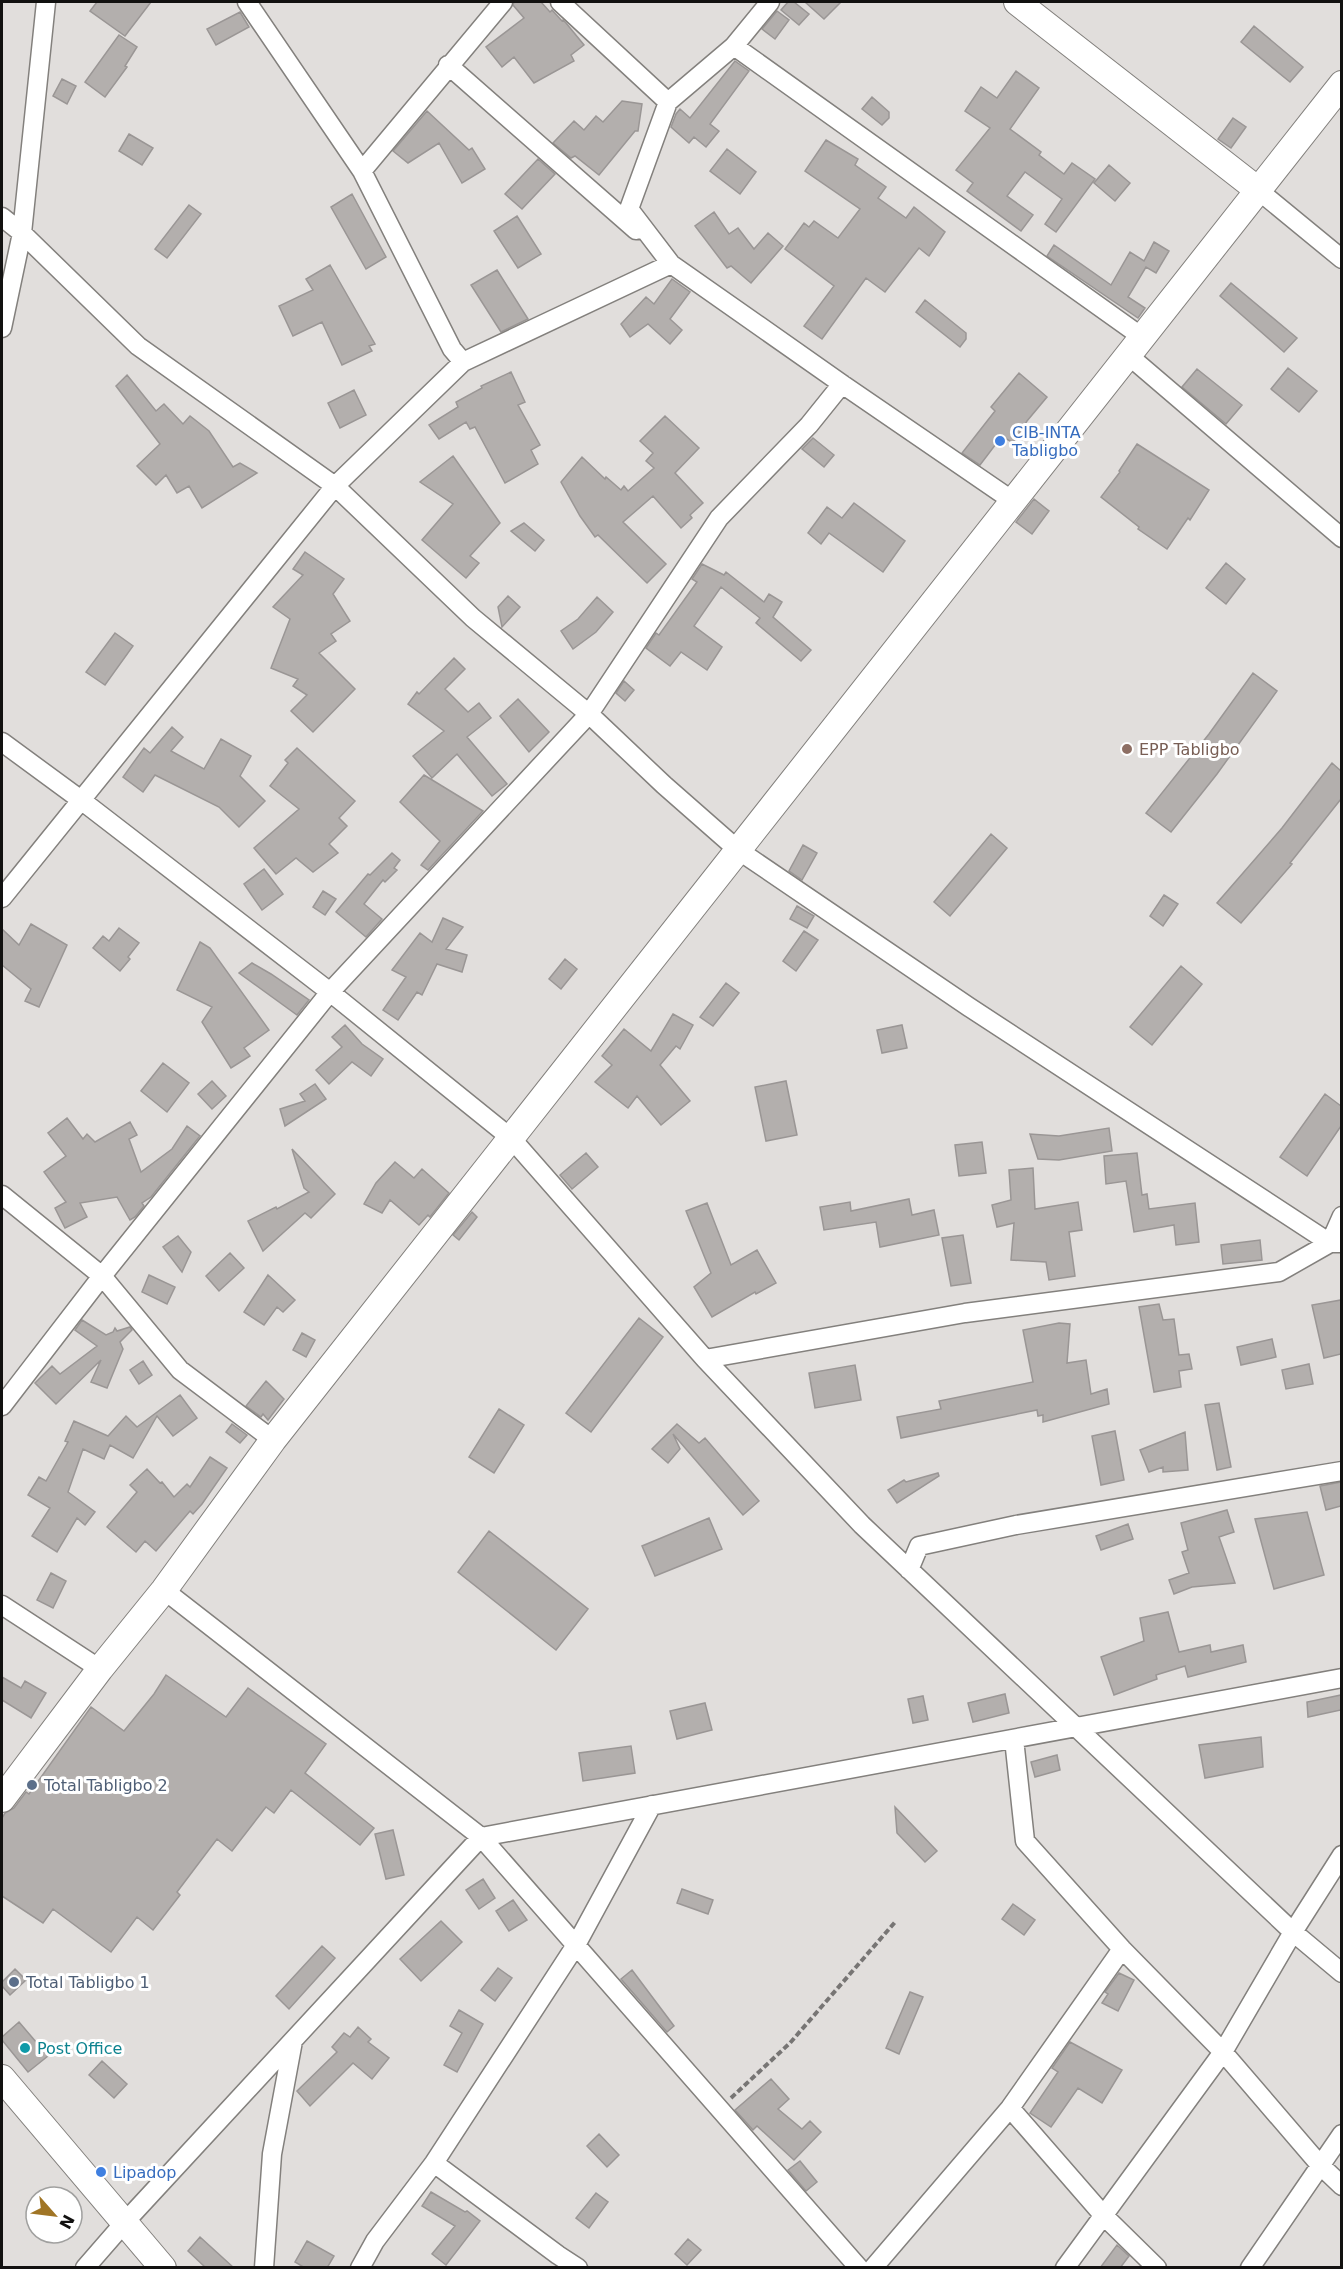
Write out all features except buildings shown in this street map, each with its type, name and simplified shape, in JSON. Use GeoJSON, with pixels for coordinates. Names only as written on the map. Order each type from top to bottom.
{"type":"FeatureCollection","features":[{"type":"Feature","properties":{"kind":"main road"},"geometry":{"type":"LineString","coordinates":[[1017,2],[1258,190]]}},
{"type":"Feature","properties":{"kind":"main road"},"geometry":{"type":"LineString","coordinates":[[2,1799],[100,1669],[164,1590],[273,1440],[1341,84]]}},
{"type":"Feature","properties":{"kind":"main road"},"geometry":{"type":"LineString","coordinates":[[2,2078],[163,2268]]}},
{"type":"Feature","properties":{"kind":"street"},"geometry":{"type":"LineString","coordinates":[[2,328],[21,233],[46,2]]}},
{"type":"Feature","properties":{"kind":"street"},"geometry":{"type":"LineString","coordinates":[[247,2],[362,171],[458,355]]}},
{"type":"Feature","properties":{"kind":"street"},"geometry":{"type":"LineString","coordinates":[[362,171],[448,64],[503,2]]}},
{"type":"Feature","properties":{"kind":"street"},"geometry":{"type":"LineString","coordinates":[[560,2],[668,102]]}},
{"type":"Feature","properties":{"kind":"street"},"geometry":{"type":"LineString","coordinates":[[667,259],[629,209],[668,102],[734,46],[770,2]]}},
{"type":"Feature","properties":{"kind":"street"},"geometry":{"type":"LineString","coordinates":[[734,46],[1135,346],[1341,538]]}},
{"type":"Feature","properties":{"kind":"street"},"geometry":{"type":"LineString","coordinates":[[448,64],[667,259],[842,384],[1013,501]]}},
{"type":"Feature","properties":{"kind":"street"},"geometry":{"type":"LineString","coordinates":[[1258,190],[1341,259]]}},
{"type":"Feature","properties":{"kind":"street"},"geometry":{"type":"LineString","coordinates":[[2,217],[138,346],[335,486],[473,618],[589,714],[664,785],[738,850],[969,1007],[1336,1243]]}},
{"type":"Feature","properties":{"kind":"street"},"geometry":{"type":"LineString","coordinates":[[2,898],[335,486],[434,390],[458,355],[667,259]]}},
{"type":"Feature","properties":{"kind":"street"},"geometry":{"type":"LineString","coordinates":[[2,1406],[102,1276],[330,992],[589,714],[719,518],[809,425],[842,384]]}},
{"type":"Feature","properties":{"kind":"street"},"geometry":{"type":"LineString","coordinates":[[2,742],[330,992],[511,1138],[705,1359],[862,1525],[1293,1932],[1341,1973]]}},
{"type":"Feature","properties":{"kind":"street"},"geometry":{"type":"LineString","coordinates":[[2,1195],[102,1276],[180,1370],[273,1440]]}},
{"type":"Feature","properties":{"kind":"street"},"geometry":{"type":"LineString","coordinates":[[1336,1243],[1341,1216]]}},
{"type":"Feature","properties":{"kind":"street"},"geometry":{"type":"LineString","coordinates":[[705,1359],[965,1313],[1279,1272],[1336,1243]]}},
{"type":"Feature","properties":{"kind":"street"},"geometry":{"type":"LineString","coordinates":[[909,1570],[920,1546],[1016,1524],[1341,1472]]}},
{"type":"Feature","properties":{"kind":"street"},"geometry":{"type":"LineString","coordinates":[[164,1590],[481,1837],[859,2268]]}},
{"type":"Feature","properties":{"kind":"street"},"geometry":{"type":"LineString","coordinates":[[2,1605],[100,1669]]}},
{"type":"Feature","properties":{"kind":"street"},"geometry":{"type":"LineString","coordinates":[[85,2268],[481,1837],[1341,1678]]}},
{"type":"Feature","properties":{"kind":"street"},"geometry":{"type":"LineString","coordinates":[[1014,1738],[1025,1841],[1122,1949],[1223,2052],[1320,2165],[1341,2186]]}},
{"type":"Feature","properties":{"kind":"street"},"geometry":{"type":"LineString","coordinates":[[360,2268],[375,2241],[434,2163],[576,1945],[652,1805]]}},
{"type":"Feature","properties":{"kind":"street"},"geometry":{"type":"LineString","coordinates":[[1065,2268],[1223,2052],[1341,1855]]}},
{"type":"Feature","properties":{"kind":"street"},"geometry":{"type":"LineString","coordinates":[[873,2268],[1010,2108],[1122,1949]]}},
{"type":"Feature","properties":{"kind":"street"},"geometry":{"type":"LineString","coordinates":[[264,2268],[272,2154],[292,2041]]}},
{"type":"Feature","properties":{"kind":"street"},"geometry":{"type":"LineString","coordinates":[[1010,2108],[1104,2216],[1157,2268]]}},
{"type":"Feature","properties":{"kind":"street"},"geometry":{"type":"LineString","coordinates":[[1250,2268],[1341,2134]]}},
{"type":"Feature","properties":{"kind":"street"},"geometry":{"type":"LineString","coordinates":[[434,2163],[578,2268]]}},
{"type":"Feature","properties":{"kind":"path"},"geometry":{"type":"LineString","coordinates":[[720,2109],[790,2043],[896,1922]]}},
{"type":"Feature","properties":{"kind":"place","name":"CIB-INTA Tabligbo"},"geometry":{"type":"Point","coordinates":[1000,441]}},
{"type":"Feature","properties":{"kind":"place","name":"EPP Tabligbo"},"geometry":{"type":"Point","coordinates":[1127,749]}},
{"type":"Feature","properties":{"kind":"place","name":"Total Tabligbo 2"},"geometry":{"type":"Point","coordinates":[32,1785]}},
{"type":"Feature","properties":{"kind":"place","name":"Total Tabligbo 1"},"geometry":{"type":"Point","coordinates":[14,1982]}},
{"type":"Feature","properties":{"kind":"place","name":"Post Office"},"geometry":{"type":"Point","coordinates":[25,2048]}},
{"type":"Feature","properties":{"kind":"place","name":"Lipadop"},"geometry":{"type":"Point","coordinates":[101,2172]}}]}
